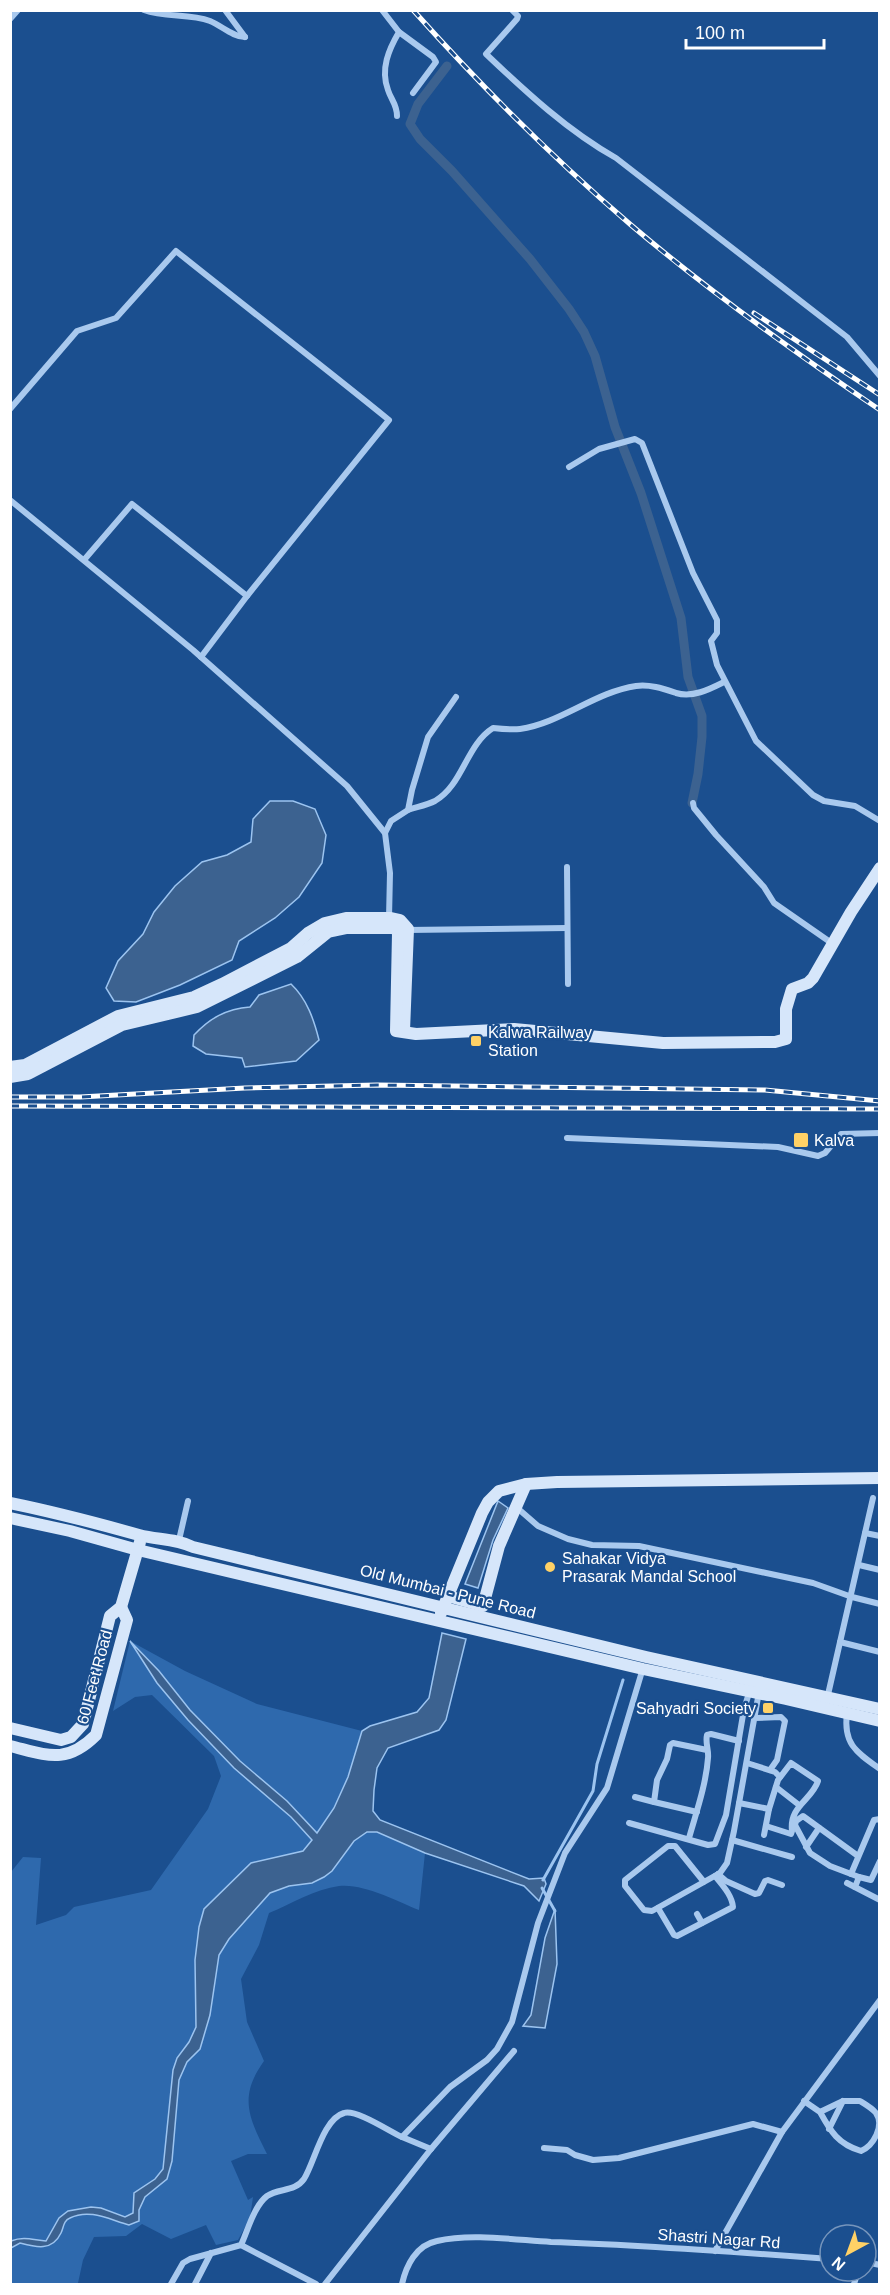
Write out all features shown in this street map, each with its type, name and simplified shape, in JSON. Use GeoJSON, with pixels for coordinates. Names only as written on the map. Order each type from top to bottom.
{"type":"FeatureCollection","features":[{"type":"Feature","properties":{"kind":"street"},"geometry":{"type":"LineString","coordinates":[[10,19],[18,10]]}},
{"type":"Feature","properties":{"kind":"street"},"geometry":{"type":"LineString","coordinates":[[144,10],[154,14],[197,17],[239,37],[245,37],[225,10]]}},
{"type":"Feature","properties":{"kind":"street"},"geometry":{"type":"LineString","coordinates":[[382,10],[399,32],[433,57],[436,62],[413,93]]}},
{"type":"Feature","properties":{"kind":"street"},"geometry":{"type":"LineString","coordinates":[[512,10],[518,16],[517,19],[486,54],[525,91],[592,145],[616,158],[847,337],[879,376]]}},
{"type":"Feature","properties":{"kind":"street"},"geometry":{"type":"LineString","coordinates":[[397,116],[397,107],[387,89],[385,63],[388,51],[399,32]]}},
{"type":"Feature","properties":{"kind":"street"},"geometry":{"type":"LineString","coordinates":[[10,409],[77,331],[116,318],[176,251],[389,420],[247,596],[201,657]]}},
{"type":"Feature","properties":{"kind":"street"},"geometry":{"type":"LineString","coordinates":[[569,467],[599,449],[626,441],[639,440],[645,447],[693,573],[717,620],[718,626],[711,641],[717,665],[756,741],[808,790],[824,801],[855,806],[879,821]]}},
{"type":"Feature","properties":{"kind":"street"},"geometry":{"type":"LineString","coordinates":[[10,500],[201,657],[347,786],[385,833],[396,927],[400,1031],[416,1034],[514,1029],[663,1043],[775,1042],[786,1039],[786,1009],[792,989],[808,983],[813,978],[851,912],[878,874]]}},
{"type":"Feature","properties":{"kind":"street"},"geometry":{"type":"LineString","coordinates":[[84,560],[132,504],[247,596]]}},
{"type":"Feature","properties":{"kind":"street"},"geometry":{"type":"LineString","coordinates":[[385,833],[391,821],[408,810],[435,801],[448,790],[480,740],[493,728],[519,729],[540,724],[616,691],[639,686],[662,688],[687,694],[706,691],[724,682]]}},
{"type":"Feature","properties":{"kind":"street"},"geometry":{"type":"LineString","coordinates":[[408,810],[428,737],[456,697]]}},
{"type":"Feature","properties":{"kind":"street"},"geometry":{"type":"LineString","coordinates":[[693,803],[694,808],[764,887],[774,903],[834,945]]}},
{"type":"Feature","properties":{"kind":"street"},"geometry":{"type":"LineString","coordinates":[[567,867],[568,984]]}},
{"type":"Feature","properties":{"kind":"street"},"geometry":{"type":"LineString","coordinates":[[10,1067],[42,1062],[122,1025],[197,1007],[297,957],[328,932],[347,928],[567,927]]}},
{"type":"Feature","properties":{"kind":"street"},"geometry":{"type":"LineString","coordinates":[[10,1077],[28,1074],[42,1062]]}},
{"type":"Feature","properties":{"kind":"street"},"geometry":{"type":"LineString","coordinates":[[567,1138],[778,1147],[818,1156],[825,1153],[841,1134],[879,1133]]}},
{"type":"Feature","properties":{"kind":"street"},"geometry":{"type":"LineString","coordinates":[[483,1606],[443,1608],[482,1513],[488,1502],[499,1491],[526,1484],[879,1478]]}},
{"type":"Feature","properties":{"kind":"street"},"geometry":{"type":"LineString","coordinates":[[493,1619],[486,1613],[483,1606],[499,1545],[526,1484]]}},
{"type":"Feature","properties":{"kind":"street"},"geometry":{"type":"LineString","coordinates":[[826,1702],[873,1498]]}},
{"type":"Feature","properties":{"kind":"street"},"geometry":{"type":"LineString","coordinates":[[179,1540],[188,1501]]}},
{"type":"Feature","properties":{"kind":"street","name":"Old Mumbai - Pune Road"},"geometry":{"type":"LineString","coordinates":[[10,1503],[78,1517],[142,1536],[179,1540],[193,1547],[493,1619],[644,1663]]}},
{"type":"Feature","properties":{"kind":"street"},"geometry":{"type":"LineString","coordinates":[[515,1506],[538,1526],[568,1539],[592,1545],[639,1546],[813,1583],[879,1604]]}},
{"type":"Feature","properties":{"kind":"street","name":"Old Mumbai - Pune Road"},"geometry":{"type":"LineString","coordinates":[[10,1518],[70,1531],[138,1550],[443,1608],[644,1663],[826,1702],[879,1721]]}},
{"type":"Feature","properties":{"kind":"street"},"geometry":{"type":"LineString","coordinates":[[865,1533],[879,1536]]}},
{"type":"Feature","properties":{"kind":"street","name":"60 Feet Road"},"geometry":{"type":"LineString","coordinates":[[10,1728],[56,1739],[71,1737],[83,1724],[110,1616],[121,1607],[142,1536]]}},
{"type":"Feature","properties":{"kind":"street"},"geometry":{"type":"LineString","coordinates":[[859,1565],[879,1570]]}},
{"type":"Feature","properties":{"kind":"street","name":"60 Feet Road"},"geometry":{"type":"LineString","coordinates":[[10,1746],[52,1755],[67,1755],[83,1748],[96,1735],[127,1620],[121,1607]]}},
{"type":"Feature","properties":{"kind":"street"},"geometry":{"type":"LineString","coordinates":[[840,1642],[879,1652]]}},
{"type":"Feature","properties":{"kind":"street"},"geometry":{"type":"LineString","coordinates":[[402,2137],[450,2087],[487,2060],[497,2049],[512,2022],[541,1914],[565,1853],[607,1788],[644,1663]]}},
{"type":"Feature","properties":{"kind":"street"},"geometry":{"type":"LineString","coordinates":[[704,1882],[675,1846],[668,1846],[625,1880],[625,1886],[644,1910],[652,1911],[717,1875],[727,1863],[755,1718],[756,1687]]}},
{"type":"Feature","properties":{"kind":"street"},"geometry":{"type":"LineString","coordinates":[[629,1823],[708,1845],[715,1844],[726,1815],[739,1741],[756,1687]]}},
{"type":"Feature","properties":{"kind":"street"},"geometry":{"type":"LineString","coordinates":[[848,1708],[845,1729],[849,1743],[879,1769]]}},
{"type":"Feature","properties":{"kind":"street","name":"Old Mumbai - Pune Road"},"geometry":{"type":"LineString","coordinates":[[848,1708],[879,1709]]}},
{"type":"Feature","properties":{"kind":"street"},"geometry":{"type":"LineString","coordinates":[[755,1718],[781,1717],[785,1721],[777,1760],[770,1770]]}},
{"type":"Feature","properties":{"kind":"street"},"geometry":{"type":"LineString","coordinates":[[688,1838],[697,1812],[708,1757],[707,1735],[739,1741]]}},
{"type":"Feature","properties":{"kind":"street"},"geometry":{"type":"LineString","coordinates":[[52,1755],[56,1739]]}},
{"type":"Feature","properties":{"kind":"street"},"geometry":{"type":"LineString","coordinates":[[654,1802],[657,1780],[667,1759],[670,1745],[673,1743],[707,1750]]}},
{"type":"Feature","properties":{"kind":"street"},"geometry":{"type":"LineString","coordinates":[[747,1763],[770,1770],[780,1778]]}},
{"type":"Feature","properties":{"kind":"street"},"geometry":{"type":"LineString","coordinates":[[761,1848],[769,1809],[776,1787],[790,1763],[818,1781],[799,1805],[791,1824],[790,1834],[766,1826]]}},
{"type":"Feature","properties":{"kind":"street"},"geometry":{"type":"LineString","coordinates":[[776,1787],[799,1805]]}},
{"type":"Feature","properties":{"kind":"street"},"geometry":{"type":"LineString","coordinates":[[635,1797],[697,1812]]}},
{"type":"Feature","properties":{"kind":"street"},"geometry":{"type":"LineString","coordinates":[[739,1803],[769,1809]]}},
{"type":"Feature","properties":{"kind":"street"},"geometry":{"type":"LineString","coordinates":[[858,1856],[801,1815],[796,1821],[795,1825],[810,1853],[826,1865],[871,1880],[879,1862]]}},
{"type":"Feature","properties":{"kind":"street"},"geometry":{"type":"LineString","coordinates":[[851,1874],[874,1820],[879,1819]]}},
{"type":"Feature","properties":{"kind":"street"},"geometry":{"type":"LineString","coordinates":[[806,1847],[819,1828]]}},
{"type":"Feature","properties":{"kind":"street"},"geometry":{"type":"LineString","coordinates":[[732,1840],[792,1857]]}},
{"type":"Feature","properties":{"kind":"street"},"geometry":{"type":"LineString","coordinates":[[717,1875],[755,1894],[759,1893],[765,1881],[782,1885]]}},
{"type":"Feature","properties":{"kind":"street"},"geometry":{"type":"LineString","coordinates":[[658,1908],[674,1935],[677,1936],[733,1907],[717,1875]]}},
{"type":"Feature","properties":{"kind":"street"},"geometry":{"type":"LineString","coordinates":[[855,1887],[859,1877]]}},
{"type":"Feature","properties":{"kind":"street"},"geometry":{"type":"LineString","coordinates":[[847,1883],[879,1900]]}},
{"type":"Feature","properties":{"kind":"street"},"geometry":{"type":"LineString","coordinates":[[697,1914],[702,1923]]}},
{"type":"Feature","properties":{"kind":"street"},"geometry":{"type":"LineString","coordinates":[[715,2251],[782,2132],[879,2000]]}},
{"type":"Feature","properties":{"kind":"street"},"geometry":{"type":"LineString","coordinates":[[325,2284],[431,2149],[514,2051]]}},
{"type":"Feature","properties":{"kind":"street"},"geometry":{"type":"LineString","coordinates":[[804,2101],[820,2112],[829,2129],[839,2139],[861,2151],[866,2149],[876,2137],[878,2115],[860,2101],[843,2101],[820,2112]]}},
{"type":"Feature","properties":{"kind":"street"},"geometry":{"type":"LineString","coordinates":[[829,2129],[843,2101]]}},
{"type":"Feature","properties":{"kind":"street"},"geometry":{"type":"LineString","coordinates":[[241,2245],[265,2198],[273,2193],[295,2187],[302,2181],[326,2131],[333,2119],[341,2113],[351,2111],[431,2149]]}},
{"type":"Feature","properties":{"kind":"street"},"geometry":{"type":"LineString","coordinates":[[544,2148],[567,2150],[593,2160],[619,2158],[753,2124],[782,2132]]}},
{"type":"Feature","properties":{"kind":"street","name":"Shastri Nagar Rd"},"geometry":{"type":"LineString","coordinates":[[402,2284],[406,2268],[413,2257],[435,2241],[474,2238],[818,2258]]}},
{"type":"Feature","properties":{"kind":"street"},"geometry":{"type":"LineString","coordinates":[[171,2284],[183,2263],[189,2259],[241,2245],[316,2284]]}},
{"type":"Feature","properties":{"kind":"street"},"geometry":{"type":"LineString","coordinates":[[195,2284],[211,2253]]}},
{"type":"Feature","properties":{"kind":"shaded area"},"geometry":{"type":"Polygon","coordinates":[[[270,801],[293,801],[315,809],[326,835],[322,863],[299,897],[275,918],[239,941],[232,960],[180,985],[136,1002],[114,1001],[106,988],[118,961],[143,934],[154,912],[175,886],[202,862],[227,855],[251,842],[253,819],[270,801]]]}},
{"type":"Feature","properties":{"kind":"shaded area"},"geometry":{"type":"Polygon","coordinates":[[[291,984],[309,1010],[319,1040],[296,1061],[245,1067],[242,1058],[206,1054],[193,1046],[194,1035],[212,1019],[226,1012],[250,1007],[259,995],[291,984]]]}},
{"type":"Feature","properties":{"kind":"shaded area"},"geometry":{"type":"Polygon","coordinates":[[[498,1501],[508,1508],[493,1540],[478,1588],[465,1584],[498,1501]]]}},
{"type":"Feature","properties":{"kind":"shaded area"},"geometry":{"type":"Polygon","coordinates":[[[442,1633],[466,1639],[446,1720],[439,1730],[388,1748],[377,1768],[373,1811],[380,1820],[529,1879],[544,1878],[546,1884],[539,1901],[524,1886],[425,1853],[377,1832],[367,1832],[354,1841],[332,1871],[324,1877],[312,1883],[289,1886],[270,1893],[229,1939],[219,1955],[210,2015],[200,2049],[187,2062],[179,2080],[172,2161],[167,2179],[145,2197],[139,2210],[139,2221],[129,2225],[100,2216],[77,2215],[66,2221],[57,2239],[48,2246],[37,2247],[20,2243],[11,2248],[11,2241],[16,2240],[46,2241],[59,2218],[68,2211],[91,2207],[101,2208],[125,2217],[133,2213],[134,2193],[155,2179],[163,2169],[173,2070],[177,2058],[189,2042],[196,2027],[195,1960],[204,1909],[251,1863],[303,1851],[312,1840],[291,1817],[234,1768],[188,1720],[157,1683],[130,1641],[159,1671],[190,1710],[240,1761],[287,1801],[317,1833],[334,1808],[348,1777],[362,1731],[370,1726],[417,1712],[429,1698],[442,1633]]]}},
{"type":"Feature","properties":{"kind":"shaded area"},"geometry":{"type":"Polygon","coordinates":[[[130,1641],[185,1671],[257,1704],[362,1731],[348,1777],[374,1790],[373,1811],[380,1820],[377,1832],[425,1853],[419,1910],[359,1887],[339,1886],[321,1890],[269,1913],[259,1945],[241,1979],[247,2022],[264,2061],[251,2086],[249,2108],[255,2129],[267,2154],[248,2154],[231,2161],[248,2200],[253,2197],[250,2218],[238,2240],[216,2245],[206,2225],[171,2239],[142,2224],[126,2236],[94,2237],[83,2260],[78,2283],[11,2284],[11,1872],[23,1857],[41,1858],[36,1925],[66,1915],[74,1907],[151,1890],[208,1809],[221,1776],[214,1756],[152,1695],[135,1697],[113,1711],[130,1641]]]}},
{"type":"Feature","properties":{"kind":"shaded area"},"geometry":{"type":"Polygon","coordinates":[[[555,1909],[557,1964],[545,2028],[523,2026],[531,2015],[545,1938],[555,1909]]]}},
{"type":"Feature","properties":{"kind":"waterway"},"geometry":{"type":"LineString","coordinates":[[447,66],[418,104],[410,124],[420,139],[452,171],[530,259],[569,309],[584,332],[595,356],[615,427],[641,493],[681,618],[688,677],[702,716],[698,774],[692,803]]}},
{"type":"Feature","properties":{"kind":"waterway"},"geometry":{"type":"LineString","coordinates":[[543,1880],[593,1791],[597,1764],[623,1680]]}},
{"type":"Feature","properties":{"kind":"waterway"},"geometry":{"type":"LineString","coordinates":[[542,1888],[555,1911]]}},
{"type":"Feature","properties":{"kind":"railway"},"geometry":{"type":"LineString","coordinates":[[413,10],[519,121],[631,225],[753,321],[880,410]]}},
{"type":"Feature","properties":{"kind":"railway"},"geometry":{"type":"LineString","coordinates":[[754,313],[880,395]]}},
{"type":"Feature","properties":{"kind":"railway"},"geometry":{"type":"LineString","coordinates":[[10,1097],[80,1097],[245,1088],[377,1085],[765,1090],[880,1101]]}},
{"type":"Feature","properties":{"kind":"railway"},"geometry":{"type":"LineString","coordinates":[[10,1106],[880,1109]]}},
{"type":"Feature","properties":{"kind":"place","name":"Kalwa Railway Station"},"geometry":{"type":"Point","coordinates":[476,1041]}},
{"type":"Feature","properties":{"kind":"place","name":"Kalva"},"geometry":{"type":"Point","coordinates":[801,1140]}},
{"type":"Feature","properties":{"kind":"place","name":"Sahakar Vidya Prasarak Mandal School"},"geometry":{"type":"Point","coordinates":[550,1567]}},
{"type":"Feature","properties":{"kind":"place","name":"Sahyadri Society"},"geometry":{"type":"Point","coordinates":[768,1708]}}]}
